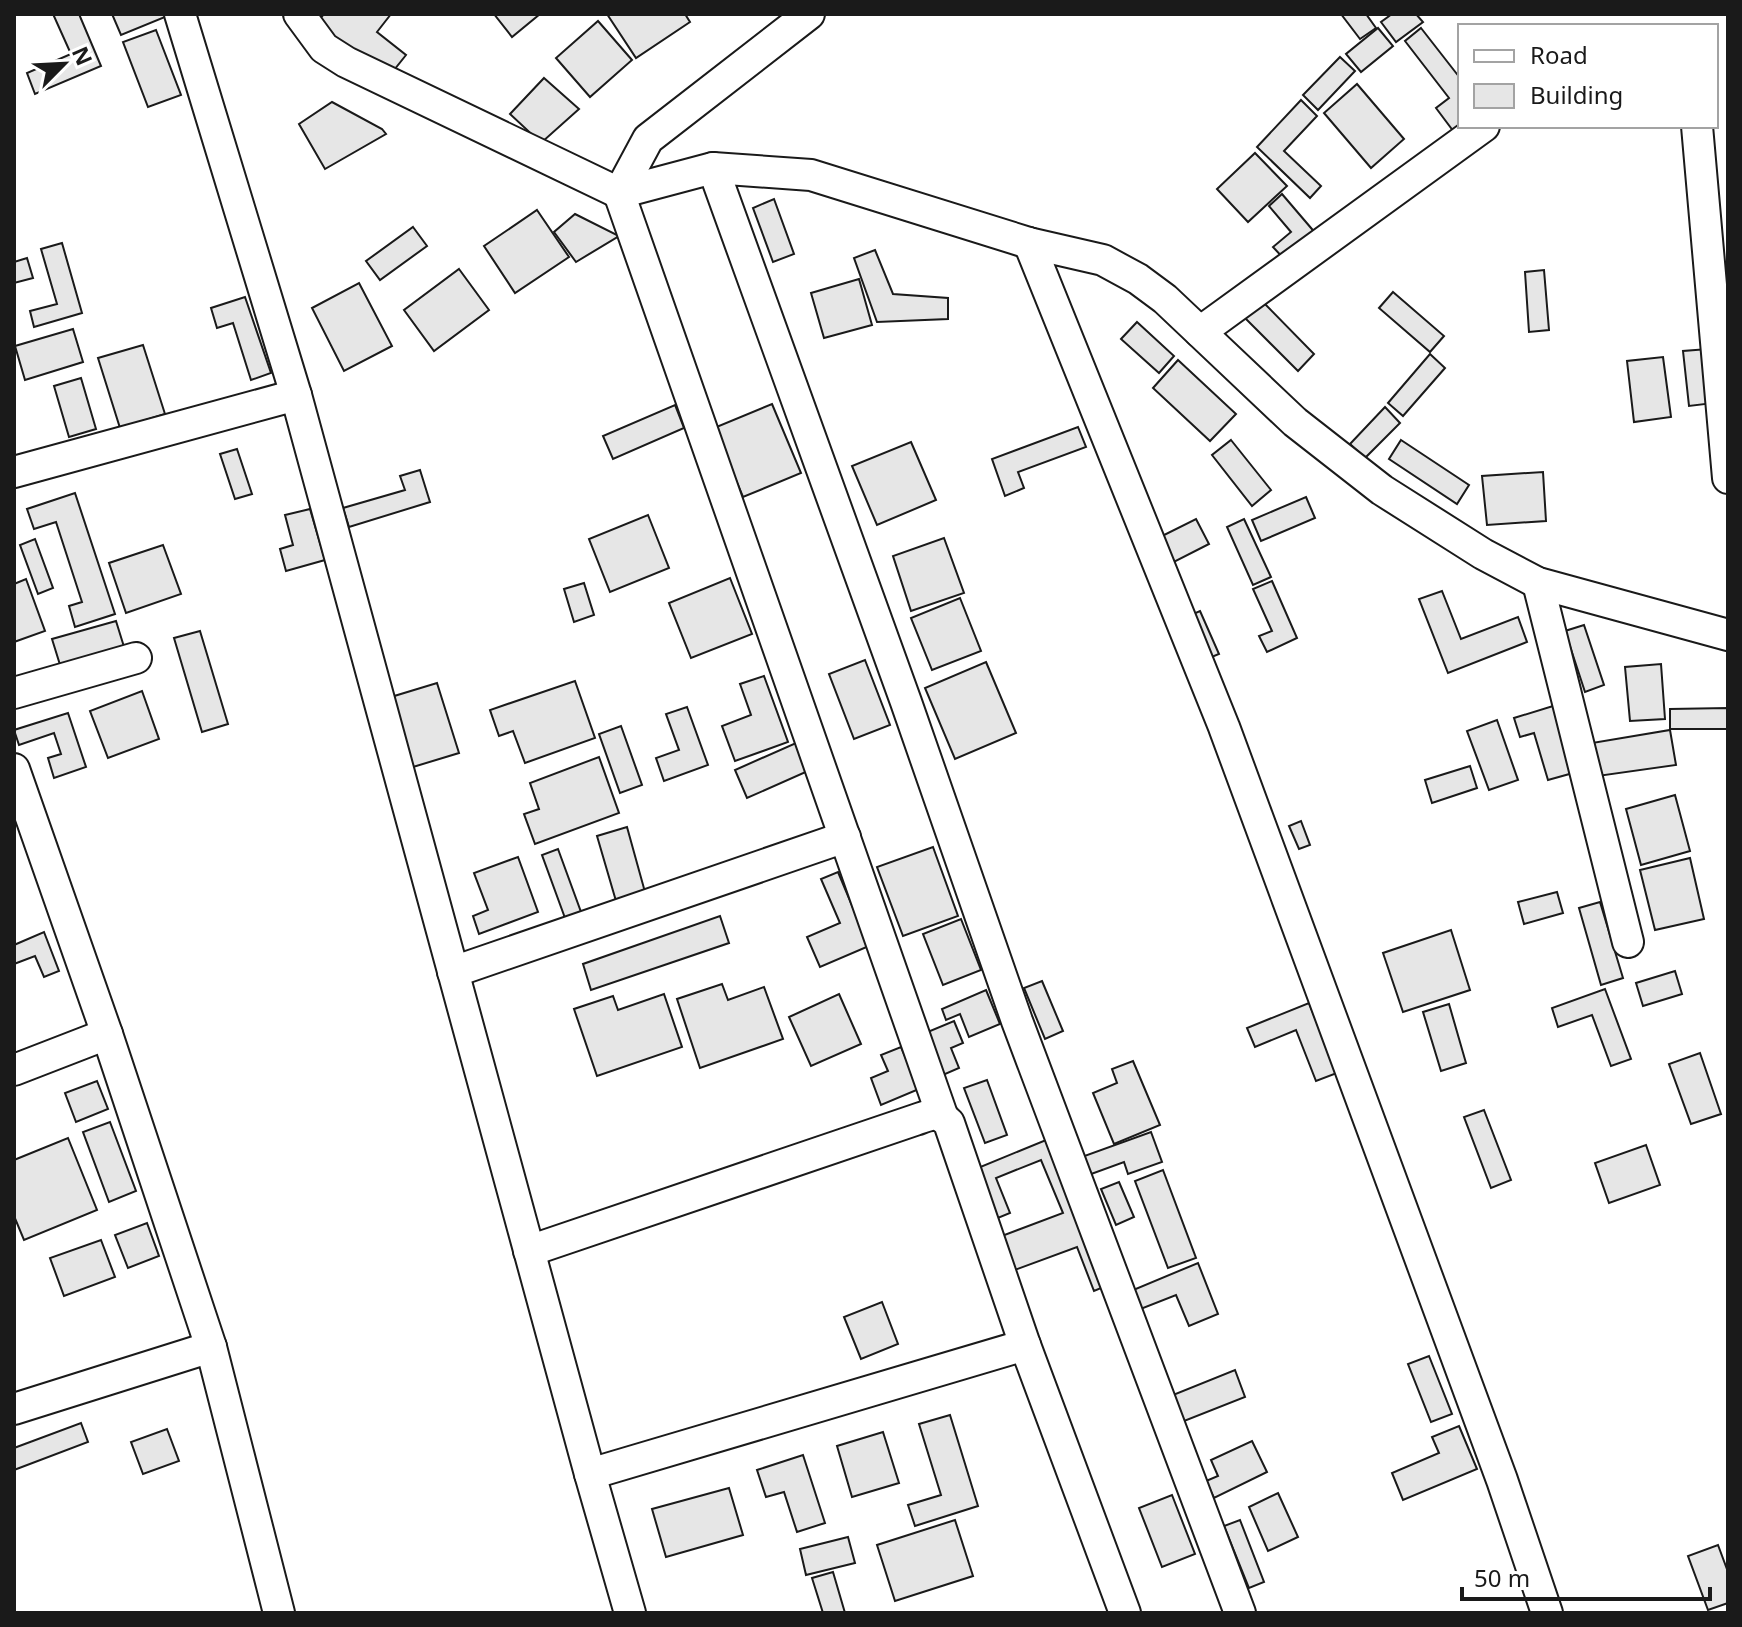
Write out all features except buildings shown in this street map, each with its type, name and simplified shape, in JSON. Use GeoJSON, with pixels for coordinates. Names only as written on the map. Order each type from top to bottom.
{"type":"FeatureCollection","features":[{"type":"Feature","properties":{"kind":"street"},"geometry":{"type":"LineString","coordinates":[[180,14],[296,395],[630,1613]]}},
{"type":"Feature","properties":{"kind":"street"},"geometry":{"type":"LineString","coordinates":[[299,14],[324,48],[346,62],[619,193],[713,168],[811,175],[1029,243],[1103,260],[1156,292],[1295,422],[1382,490],[1483,554],[1538,583],[1728,635]]}},
{"type":"Feature","properties":{"kind":"street"},"geometry":{"type":"LineString","coordinates":[[809,14],[648,139],[619,193],[942,1115],[949,1123],[1025,1345],[1125,1613]]}},
{"type":"Feature","properties":{"kind":"street"},"geometry":{"type":"LineString","coordinates":[[1200,332],[1481,128]]}},
{"type":"Feature","properties":{"kind":"street"},"geometry":{"type":"LineString","coordinates":[[1697,128],[1728,478]]}},
{"type":"Feature","properties":{"kind":"street"},"geometry":{"type":"LineString","coordinates":[[713,168],[906,702],[1017,1021],[1240,1613]]}},
{"type":"Feature","properties":{"kind":"street"},"geometry":{"type":"LineString","coordinates":[[1029,243],[1224,727],[1502,1480],[1547,1613]]}},
{"type":"Feature","properties":{"kind":"street"},"geometry":{"type":"LineString","coordinates":[[14,472],[296,395]]}},
{"type":"Feature","properties":{"kind":"street"},"geometry":{"type":"LineString","coordinates":[[1538,583],[1628,942]]}},
{"type":"Feature","properties":{"kind":"street"},"geometry":{"type":"LineString","coordinates":[[14,693],[136,658]]}},
{"type":"Feature","properties":{"kind":"street"},"geometry":{"type":"LineString","coordinates":[[14,769],[107,1034],[211,1347],[279,1613]]}},
{"type":"Feature","properties":{"kind":"street"},"geometry":{"type":"LineString","coordinates":[[453,972],[845,837]]}},
{"type":"Feature","properties":{"kind":"street"},"geometry":{"type":"LineString","coordinates":[[14,1070],[107,1034]]}},
{"type":"Feature","properties":{"kind":"street"},"geometry":{"type":"LineString","coordinates":[[529,1251],[933,1114],[942,1115]]}},
{"type":"Feature","properties":{"kind":"street"},"geometry":{"type":"LineString","coordinates":[[590,1474],[1025,1345]]}},
{"type":"Feature","properties":{"kind":"street"},"geometry":{"type":"LineString","coordinates":[[14,1409],[211,1347]]}}]}
